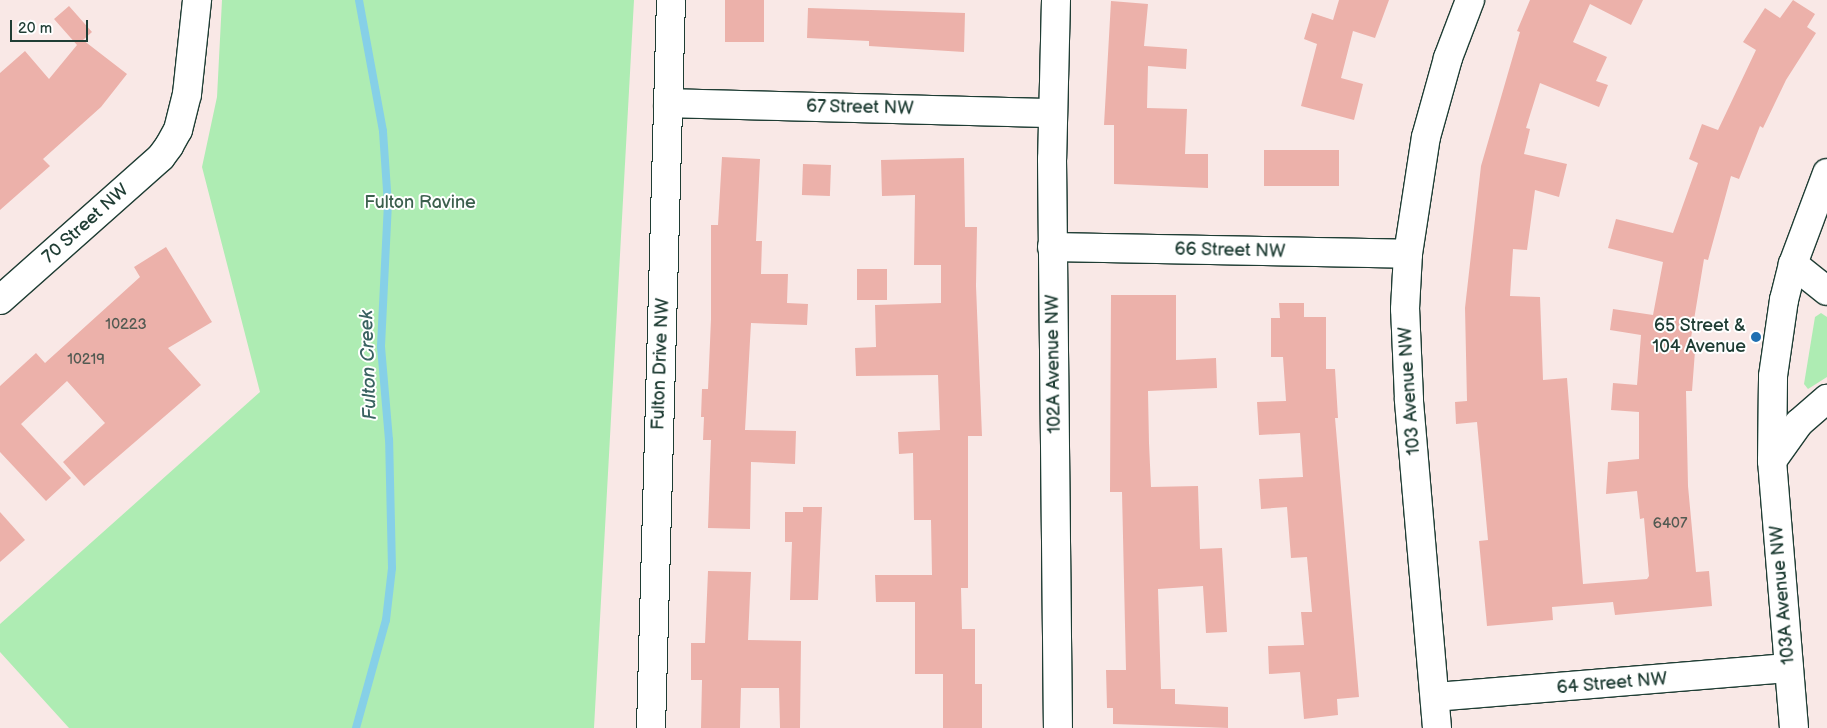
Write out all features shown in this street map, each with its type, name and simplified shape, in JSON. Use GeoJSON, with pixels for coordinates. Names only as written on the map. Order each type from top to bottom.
{"type":"FeatureCollection","features":[{"type":"Feature","properties":{"kind":"street","name":"70 Street NW"},"geometry":{"type":"LineString","coordinates":[[0,300],[161,157],[169,146],[178,130],[187,94],[197,0]]}},
{"type":"Feature","properties":{"kind":"street","name":"Fulton Drive NW"},"geometry":{"type":"LineString","coordinates":[[650,728],[671,0]]}},
{"type":"Feature","properties":{"kind":"street","name":"102A Avenue NW"},"geometry":{"type":"LineString","coordinates":[[1056,0],[1052,113],[1052,248],[1058,728]]}},
{"type":"Feature","properties":{"kind":"street","name":"103 Avenue NW"},"geometry":{"type":"LineString","coordinates":[[1437,728],[1409,399],[1405,309],[1408,254],[1426,137],[1448,58],[1470,0]]}},
{"type":"Feature","properties":{"kind":"street","name":"67 Street NW"},"geometry":{"type":"LineString","coordinates":[[668,103],[1052,113]]}},
{"type":"Feature","properties":{"kind":"street","name":"103A Avenue NW"},"geometry":{"type":"LineString","coordinates":[[1794,728],[1772,461],[1773,376],[1784,300],[1793,264],[1827,173]]}},
{"type":"Feature","properties":{"kind":"street","name":"66 Street NW"},"geometry":{"type":"LineString","coordinates":[[1052,248],[1408,254]]}},
{"type":"Feature","properties":{"kind":"street"},"geometry":{"type":"LineString","coordinates":[[1793,264],[1827,291]]}},
{"type":"Feature","properties":{"kind":"street"},"geometry":{"type":"LineString","coordinates":[[1772,461],[1799,423],[1827,399]]}},
{"type":"Feature","properties":{"kind":"street","name":"64 Street NW"},"geometry":{"type":"LineString","coordinates":[[1435,697],[1789,668]]}},
{"type":"Feature","properties":{"kind":"green space","name":"Fulton Ravine"},"geometry":{"type":"Polygon","coordinates":[[[222,0],[634,0],[594,728],[69,728],[0,652],[0,624],[260,392],[202,167],[217,97],[222,0]]]}},
{"type":"Feature","properties":{"kind":"green space"},"geometry":{"type":"Polygon","coordinates":[[[1821,313],[1827,317],[1827,377],[1808,389],[1804,384],[1815,317],[1821,313]]]}},
{"type":"Feature","properties":{"kind":"building"},"geometry":{"type":"Polygon","coordinates":[[[725,0],[764,0],[764,42],[725,42],[725,0]]]}},
{"type":"Feature","properties":{"kind":"building"},"geometry":{"type":"Polygon","coordinates":[[[1339,0],[1389,0],[1375,38],[1353,31],[1341,78],[1363,84],[1354,120],[1301,106],[1317,44],[1304,39],[1312,13],[1333,20],[1339,0]]]}},
{"type":"Feature","properties":{"kind":"building"},"geometry":{"type":"Polygon","coordinates":[[[1530,0],[1643,0],[1631,25],[1590,4],[1573,42],[1607,57],[1596,81],[1608,85],[1599,107],[1540,83],[1526,128],[1530,129],[1524,154],[1567,164],[1559,197],[1535,190],[1527,250],[1513,249],[1510,296],[1540,297],[1543,380],[1567,378],[1583,584],[1647,579],[1649,576],[1644,518],[1640,519],[1637,491],[1606,494],[1608,462],[1639,459],[1639,412],[1611,410],[1613,383],[1637,385],[1641,335],[1610,330],[1613,309],[1653,315],[1663,262],[1608,248],[1616,219],[1673,233],[1698,163],[1689,159],[1702,124],[1718,130],[1756,50],[1743,42],[1765,8],[1780,18],[1793,0],[1815,14],[1807,27],[1816,33],[1786,80],[1763,128],[1760,126],[1739,179],[1731,176],[1708,260],[1704,259],[1689,350],[1695,351],[1692,391],[1686,391],[1688,486],[1696,572],[1709,571],[1712,606],[1615,615],[1613,602],[1552,607],[1553,620],[1487,626],[1479,541],[1488,540],[1477,422],[1456,424],[1455,402],[1467,401],[1465,308],[1481,166],[1520,32],[1517,31],[1530,0]]]}},
{"type":"Feature","properties":{"kind":"building"},"geometry":{"type":"Polygon","coordinates":[[[1111,1],[1148,4],[1144,46],[1187,49],[1186,69],[1148,66],[1147,108],[1187,109],[1185,154],[1208,154],[1208,188],[1114,184],[1114,125],[1104,125],[1111,1]]]}},
{"type":"Feature","properties":{"kind":"building"},"geometry":{"type":"Polygon","coordinates":[[[69,6],[92,32],[83,40],[127,74],[101,107],[43,159],[50,166],[0,210],[0,73],[25,51],[49,79],[77,45],[54,19],[69,6]]]}},
{"type":"Feature","properties":{"kind":"building"},"geometry":{"type":"Polygon","coordinates":[[[808,8],[965,13],[964,52],[869,46],[869,41],[807,38],[808,8]]]}},
{"type":"Feature","properties":{"kind":"building"},"geometry":{"type":"Polygon","coordinates":[[[1264,150],[1339,150],[1339,186],[1264,186],[1264,150]]]}},
{"type":"Feature","properties":{"kind":"building"},"geometry":{"type":"Polygon","coordinates":[[[722,157],[760,159],[756,241],[762,241],[761,274],[788,274],[787,303],[808,304],[807,325],[751,323],[745,430],[796,431],[795,464],[751,462],[750,529],[708,528],[711,440],[703,440],[704,417],[701,417],[702,389],[708,389],[711,319],[711,225],[718,225],[722,157]]]}},
{"type":"Feature","properties":{"kind":"building"},"geometry":{"type":"Polygon","coordinates":[[[964,158],[965,227],[977,227],[976,286],[982,436],[968,436],[968,588],[961,588],[962,629],[975,629],[975,684],[982,684],[982,728],[943,728],[943,674],[915,674],[915,602],[876,602],[875,575],[932,575],[931,520],[914,520],[913,453],[899,454],[898,432],[940,430],[938,375],[856,376],[855,348],[876,347],[875,305],[941,303],[941,265],[914,265],[915,195],[882,196],[881,160],[964,158]]]}},
{"type":"Feature","properties":{"kind":"building"},"geometry":{"type":"Polygon","coordinates":[[[803,164],[831,165],[830,196],[802,195],[803,164]]]}},
{"type":"Feature","properties":{"kind":"building"},"geometry":{"type":"Polygon","coordinates":[[[166,247],[212,322],[168,348],[201,385],[84,486],[63,462],[105,423],[67,381],[21,424],[71,478],[46,501],[0,452],[0,386],[36,353],[45,363],[140,277],[134,267],[166,247]]]}},
{"type":"Feature","properties":{"kind":"building"},"geometry":{"type":"Polygon","coordinates":[[[857,269],[887,269],[887,300],[857,300],[857,269]]]}},
{"type":"Feature","properties":{"kind":"building"},"geometry":{"type":"Polygon","coordinates":[[[1111,295],[1176,295],[1176,360],[1216,358],[1217,388],[1148,391],[1149,443],[1151,487],[1198,486],[1200,549],[1222,548],[1227,632],[1206,633],[1203,586],[1158,589],[1161,689],[1175,689],[1175,704],[1228,707],[1228,728],[1113,724],[1113,708],[1107,708],[1106,670],[1126,670],[1122,492],[1110,492],[1111,295]]]}},
{"type":"Feature","properties":{"kind":"building"},"geometry":{"type":"Polygon","coordinates":[[[1279,303],[1304,303],[1304,317],[1326,317],[1326,369],[1335,369],[1338,418],[1335,418],[1359,697],[1337,699],[1338,715],[1304,719],[1300,672],[1269,674],[1268,646],[1304,645],[1301,612],[1312,612],[1307,557],[1291,558],[1287,507],[1261,509],[1259,479],[1303,477],[1300,433],[1259,435],[1257,402],[1286,401],[1283,357],[1271,357],[1271,318],[1280,318],[1279,303]]]}},
{"type":"Feature","properties":{"kind":"building"},"geometry":{"type":"Polygon","coordinates":[[[803,507],[822,507],[818,600],[790,600],[792,542],[785,542],[785,512],[803,512],[803,507]]]}},
{"type":"Feature","properties":{"kind":"building"},"geometry":{"type":"Polygon","coordinates":[[[0,512],[25,540],[0,562],[0,512]]]}},
{"type":"Feature","properties":{"kind":"building"},"geometry":{"type":"Polygon","coordinates":[[[708,571],[751,572],[748,640],[801,641],[800,728],[780,728],[779,688],[741,688],[740,728],[701,728],[702,680],[691,680],[691,643],[705,643],[708,571]]]}},
{"type":"Feature","properties":{"kind":"waterway","name":"Fulton Creek"},"geometry":{"type":"LineString","coordinates":[[356,728],[386,620],[392,568],[389,440],[381,346],[388,205],[383,131],[359,0]]}},
{"type":"Feature","properties":{"kind":"place","name":"65 Street & 104 Avenue"},"geometry":{"type":"Point","coordinates":[1756,337]}}]}
